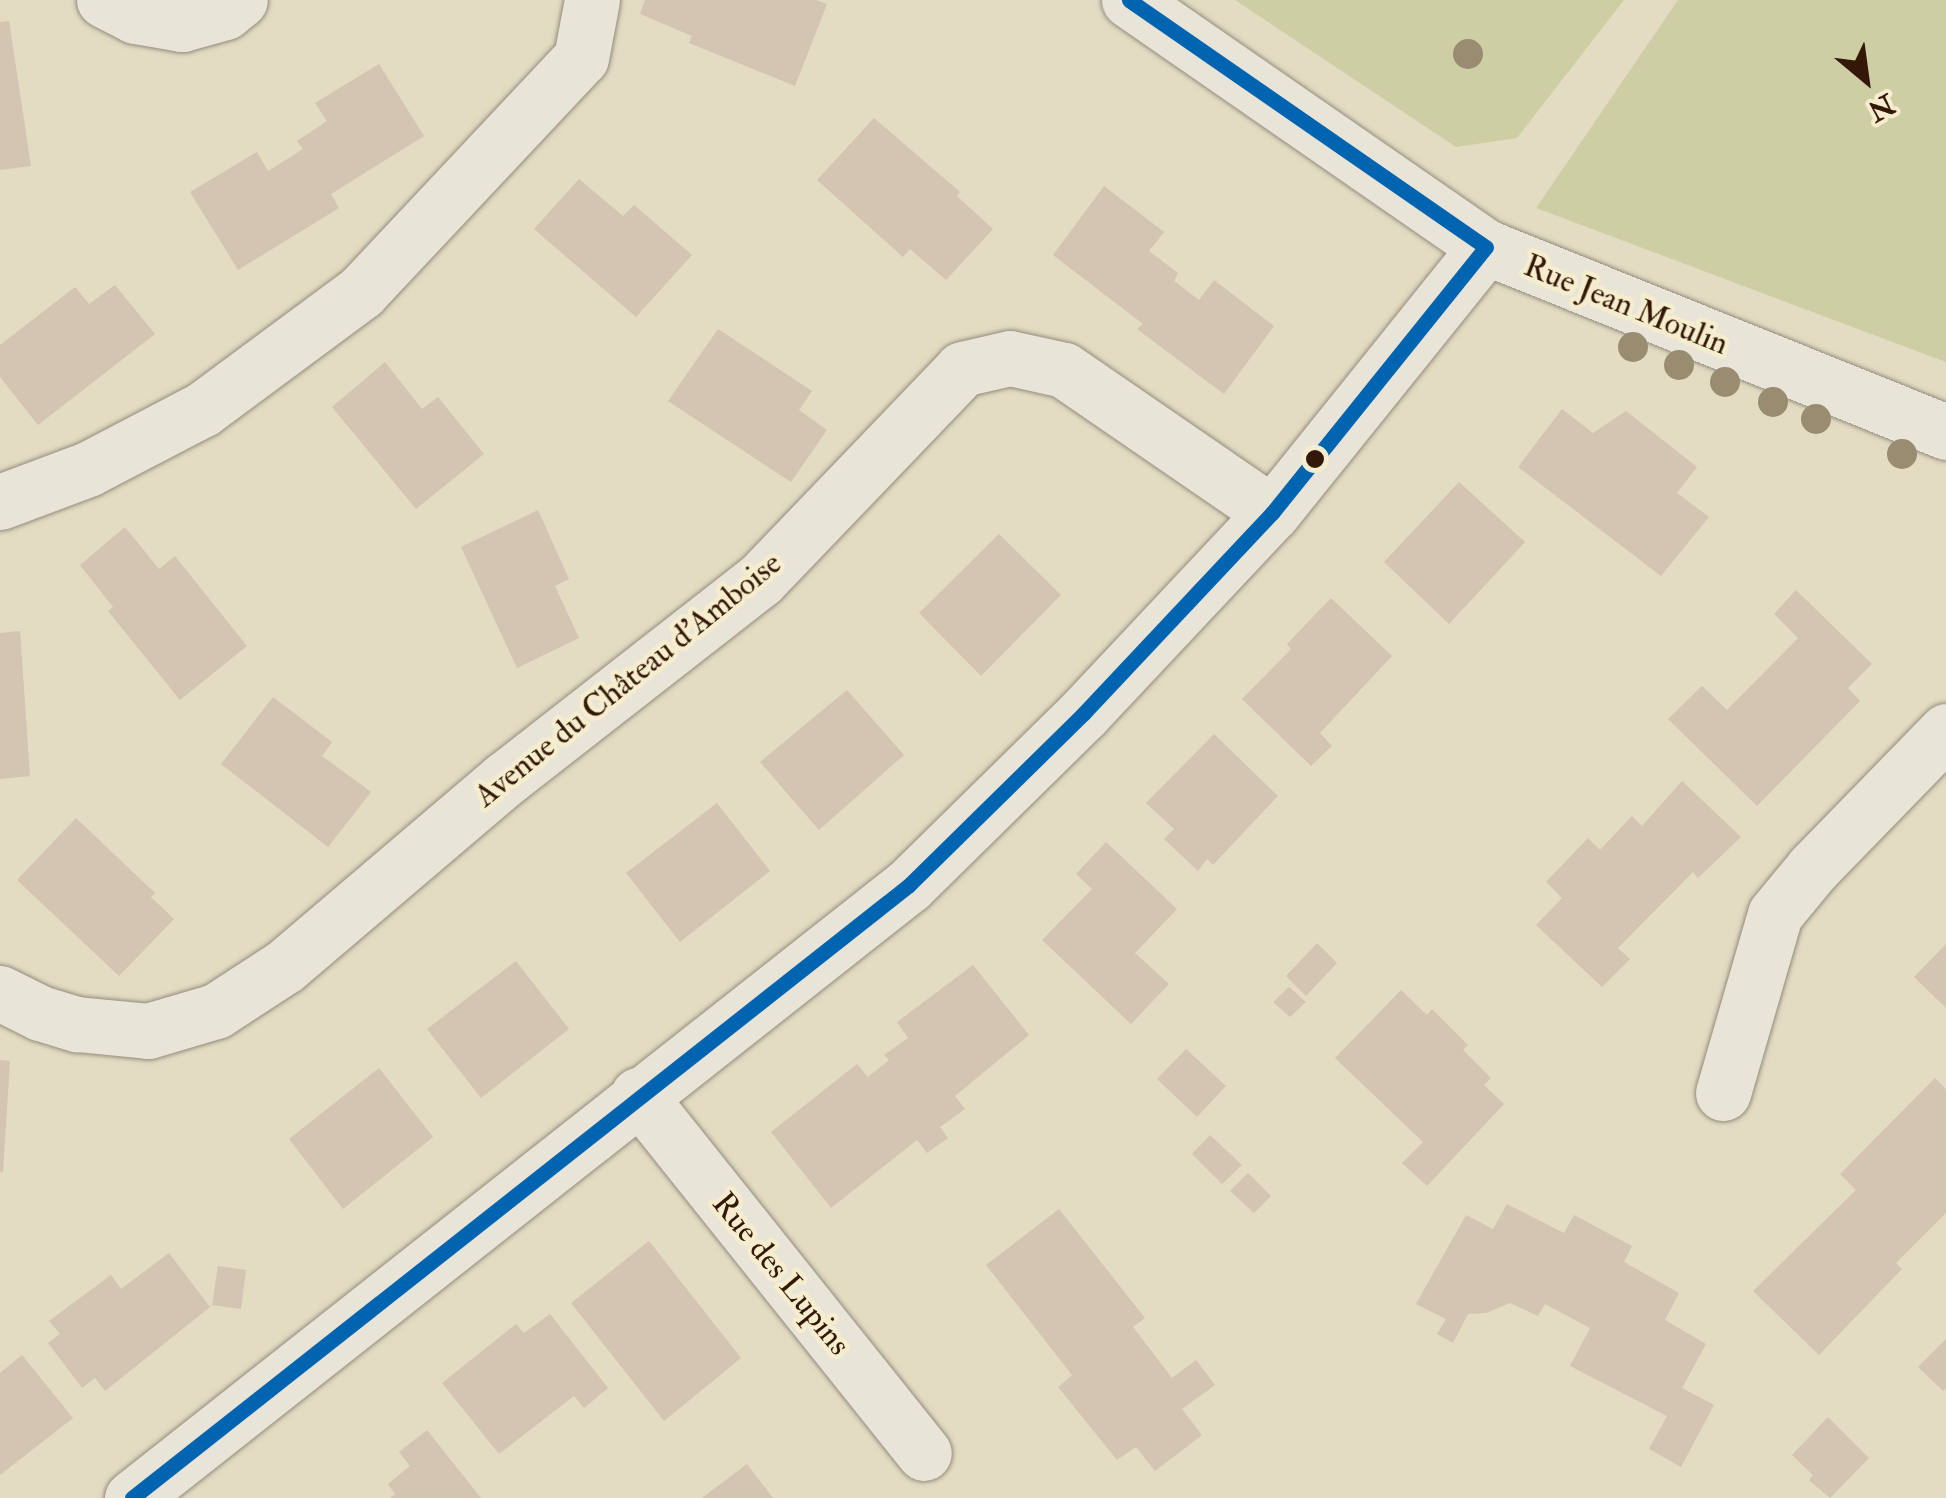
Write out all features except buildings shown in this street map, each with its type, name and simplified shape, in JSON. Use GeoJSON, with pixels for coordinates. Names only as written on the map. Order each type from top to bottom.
{"type":"FeatureCollection","features":[{"type":"Feature","properties":{"kind":"street"},"geometry":{"type":"LineString","coordinates":[[104,0],[135,16],[182,24],[225,12],[240,0]]}},
{"type":"Feature","properties":{"kind":"street"},"geometry":{"type":"LineString","coordinates":[[0,502],[88,468],[203,409],[361,292],[581,58],[592,0]]}},
{"type":"Feature","properties":{"kind":"street","name":"Rue Jean Moulin"},"geometry":{"type":"LineString","coordinates":[[1129,0],[1486,248],[1946,432]]}},
{"type":"Feature","properties":{"kind":"street"},"geometry":{"type":"LineString","coordinates":[[132,1498],[909,885],[1084,713],[1272,514],[1486,248]]}},
{"type":"Feature","properties":{"kind":"street","name":"Avenue du Château d'Amboise"},"geometry":{"type":"LineString","coordinates":[[0,993],[40,1014],[77,1024],[148,1032],[216,1011],[285,966],[504,779],[760,580],[962,369],[1010,358],[1064,370],[1272,514]]}},
{"type":"Feature","properties":{"kind":"street"},"geometry":{"type":"LineString","coordinates":[[1723,1093],[1775,914],[1813,868],[1946,732]]}},
{"type":"Feature","properties":{"kind":"street","name":"Rue des Lupins"},"geometry":{"type":"LineString","coordinates":[[638,1095],[924,1453]]}},
{"type":"Feature","properties":{"kind":"green space"},"geometry":{"type":"Polygon","coordinates":[[[1235,0],[1624,0],[1517,138],[1456,147],[1235,0]]]}},
{"type":"Feature","properties":{"kind":"green space"},"geometry":{"type":"Polygon","coordinates":[[[1678,0],[1946,0],[1946,362],[1536,208],[1678,0]]]}},
{"type":"Feature","properties":{"kind":"transit line"},"geometry":{"type":"LineString","coordinates":[[1129,0],[1486,247]]}},
{"type":"Feature","properties":{"kind":"transit line"},"geometry":{"type":"LineString","coordinates":[[132,1498],[909,885],[1084,713],[1272,513],[1486,247]]}}]}
